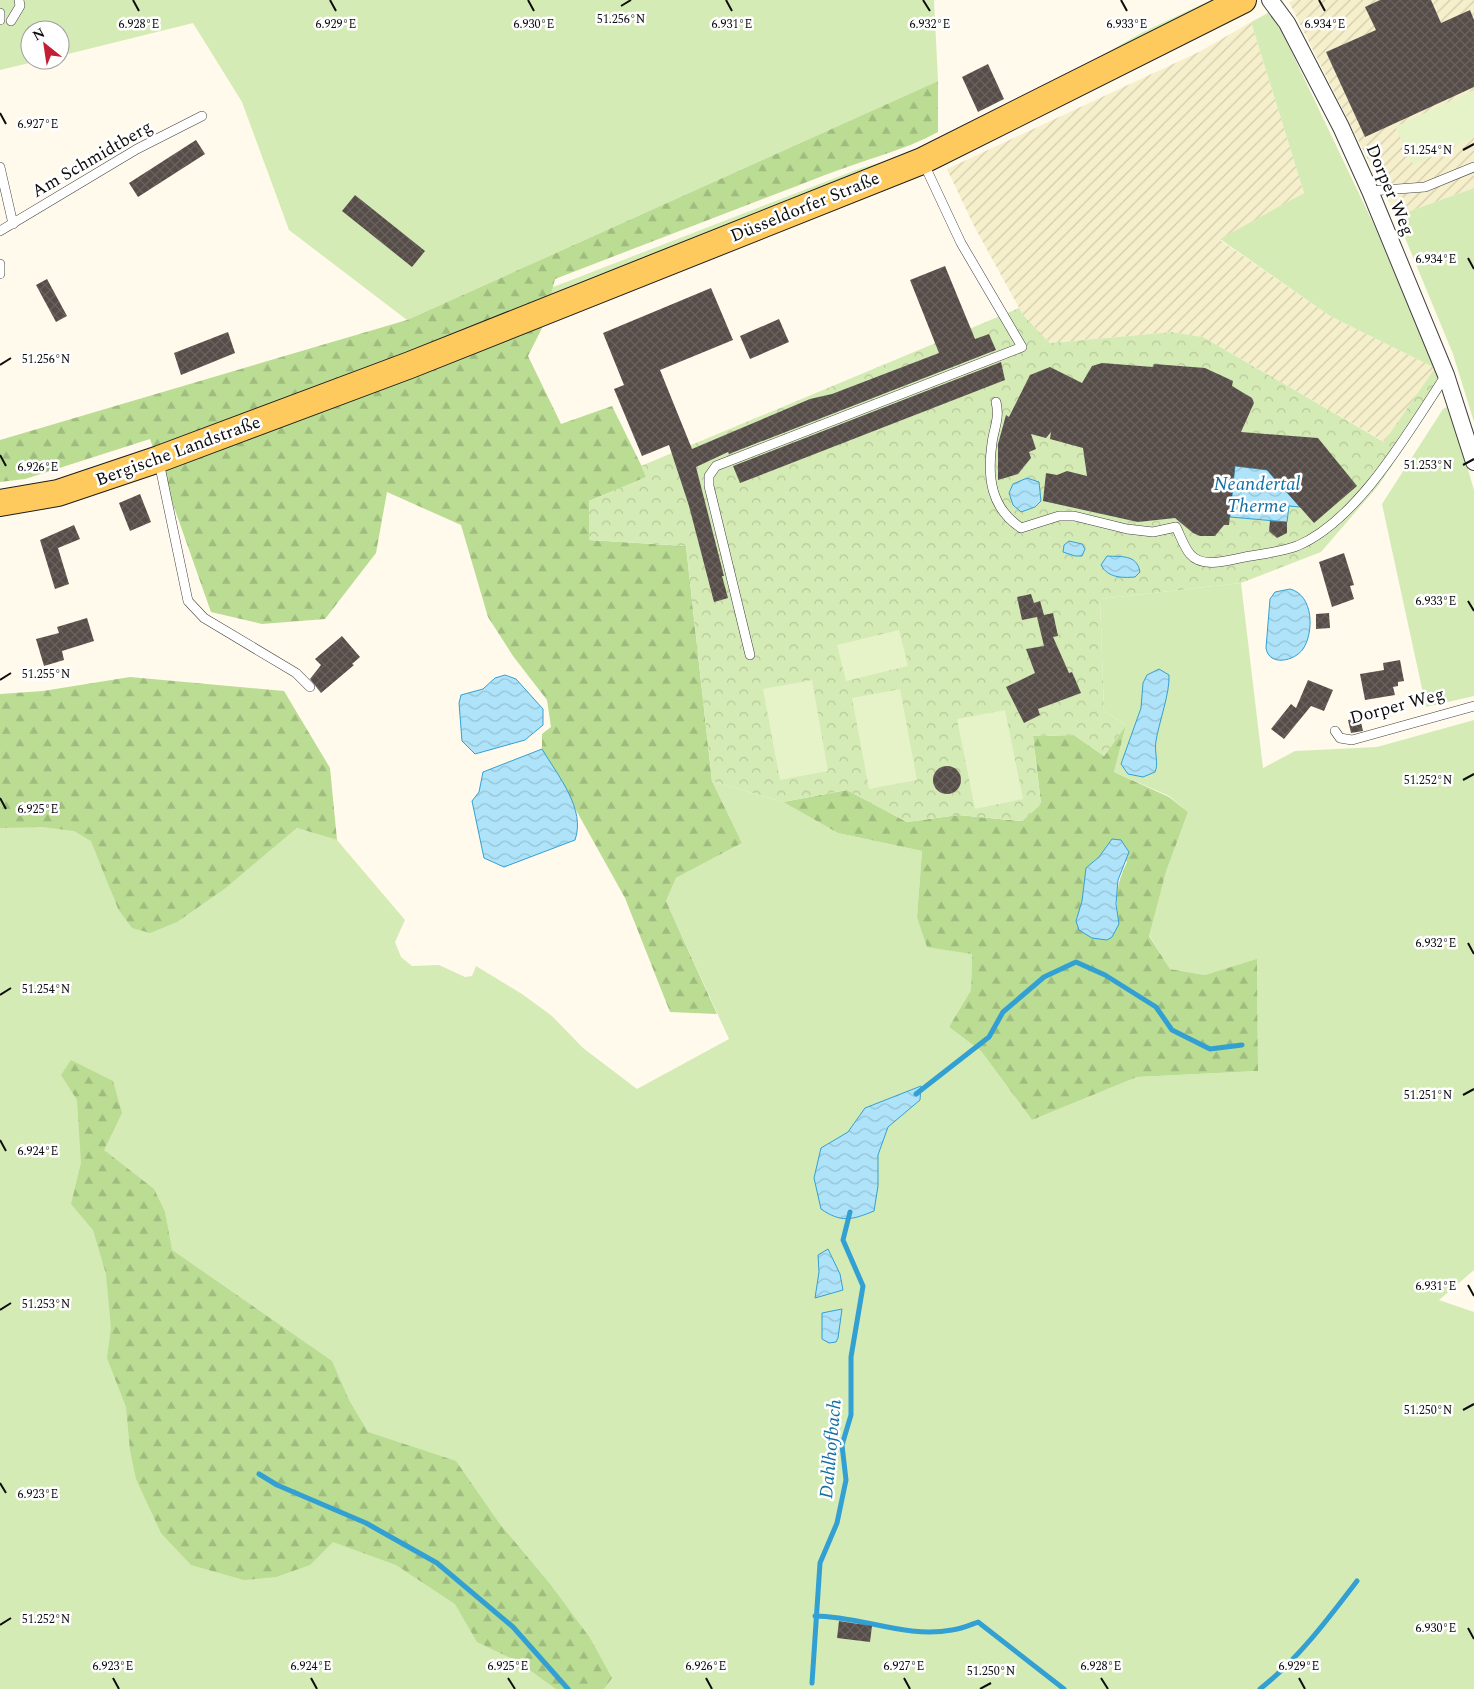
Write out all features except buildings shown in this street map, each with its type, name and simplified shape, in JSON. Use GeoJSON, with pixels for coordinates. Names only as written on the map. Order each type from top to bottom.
{"type":"FeatureCollection","features":[{"type":"Feature","properties":{"kind":"main road","name":"Düsseldorfer Straße"},"geometry":{"type":"LineString","coordinates":[[353,386],[922,160],[1243,0]]}},
{"type":"Feature","properties":{"kind":"main road","name":"Bergische Landstraße"},"geometry":{"type":"LineString","coordinates":[[0,503],[58,493],[159,458],[353,386]]}},
{"type":"Feature","properties":{"kind":"street","name":"Dorper Weg"},"geometry":{"type":"LineString","coordinates":[[1270,0],[1287,23],[1341,126],[1370,191],[1446,375],[1474,462]]}},
{"type":"Feature","properties":{"kind":"lane"},"geometry":{"type":"LineString","coordinates":[[11,21],[20,6],[19,0]]}},
{"type":"Feature","properties":{"kind":"lane"},"geometry":{"type":"LineString","coordinates":[[0,13],[0,20]]}},
{"type":"Feature","properties":{"kind":"lane","name":"Am Schmidtberg"},"geometry":{"type":"LineString","coordinates":[[0,231],[137,149],[202,116]]}},
{"type":"Feature","properties":{"kind":"lane"},"geometry":{"type":"LineString","coordinates":[[750,655],[709,486],[709,476],[716,466],[1022,346],[961,243],[922,160]]}},
{"type":"Feature","properties":{"kind":"lane"},"geometry":{"type":"LineString","coordinates":[[0,167],[3,188],[13,224]]}},
{"type":"Feature","properties":{"kind":"lane"},"geometry":{"type":"LineString","coordinates":[[1370,191],[1425,187],[1474,167]]}},
{"type":"Feature","properties":{"kind":"lane"},"geometry":{"type":"LineString","coordinates":[[0,264],[0,274]]}},
{"type":"Feature","properties":{"kind":"lane"},"geometry":{"type":"LineString","coordinates":[[996,402],[998,413],[990,459],[992,483],[997,504],[1007,519],[1021,528],[1059,516],[1153,532],[1176,527],[1190,555],[1202,561],[1218,562],[1296,546],[1318,535],[1344,514],[1373,480],[1446,375]]}},
{"type":"Feature","properties":{"kind":"lane"},"geometry":{"type":"LineString","coordinates":[[159,458],[188,601],[204,618],[296,673],[310,687]]}},
{"type":"Feature","properties":{"kind":"lane","name":"Dorper Weg"},"geometry":{"type":"LineString","coordinates":[[1335,730],[1340,738],[1352,740],[1474,706]]}},
{"type":"Feature","properties":{"kind":"shaded area"},"geometry":{"type":"Polygon","coordinates":[[[1294,0],[1474,0],[1474,188],[1396,216],[1289,2],[1294,0]]]}},
{"type":"Feature","properties":{"kind":"shaded area"},"geometry":{"type":"Polygon","coordinates":[[[1251,22],[1304,193],[1220,240],[1330,316],[1435,368],[1385,442],[1203,337],[1172,332],[1050,343],[1023,315],[973,224],[947,169],[1201,51],[1251,22]]]}},
{"type":"Feature","properties":{"kind":"green space"},"geometry":{"type":"Polygon","coordinates":[[[0,0],[934,0],[938,81],[407,320],[289,230],[242,102],[193,23],[70,54],[70,20],[20,20],[20,65],[0,70],[0,0]]]}},
{"type":"Feature","properties":{"kind":"green space"},"geometry":{"type":"Polygon","coordinates":[[[1211,0],[1222,0],[1074,71],[1145,31],[1211,0]]]}},
{"type":"Feature","properties":{"kind":"green space"},"geometry":{"type":"Polygon","coordinates":[[[1272,11],[1374,225],[1435,368],[1330,316],[1220,239],[1304,193],[1251,22],[1272,11]]]}},
{"type":"Feature","properties":{"kind":"green space"},"geometry":{"type":"Polygon","coordinates":[[[938,81],[938,132],[925,139],[825,175],[555,279],[542,328],[528,356],[561,424],[612,406],[647,477],[589,501],[589,540],[686,546],[712,781],[742,843],[676,878],[666,901],[717,1014],[670,1012],[625,898],[542,749],[542,734],[551,727],[547,700],[513,656],[488,617],[461,525],[387,492],[376,553],[325,619],[262,624],[211,612],[150,439],[25,479],[0,482],[0,440],[407,320],[938,81]]]}},
{"type":"Feature","properties":{"kind":"green space"},"geometry":{"type":"Polygon","coordinates":[[[1474,90],[1474,137],[1413,165],[1395,127],[1474,90]]]}},
{"type":"Feature","properties":{"kind":"green space"},"geometry":{"type":"Polygon","coordinates":[[[902,157],[349,375],[455,325],[861,168],[902,157]]]}},
{"type":"Feature","properties":{"kind":"green space"},"geometry":{"type":"Polygon","coordinates":[[[1474,188],[1474,422],[1453,354],[1396,216],[1474,188]]]}},
{"type":"Feature","properties":{"kind":"green space"},"geometry":{"type":"Polygon","coordinates":[[[1019,308],[1023,315],[1050,343],[1172,332],[1203,337],[1384,442],[1435,368],[1442,391],[1378,486],[1321,552],[1241,583],[1100,599],[1104,711],[1126,725],[1104,756],[1074,735],[1033,736],[1041,804],[1022,821],[958,815],[907,822],[847,790],[783,802],[712,781],[686,546],[589,540],[589,501],[646,477],[641,466],[1019,308]]]}},
{"type":"Feature","properties":{"kind":"green space"},"geometry":{"type":"Polygon","coordinates":[[[1449,406],[1474,490],[1474,696],[1426,707],[1382,504],[1443,409],[1449,406]]]}},
{"type":"Feature","properties":{"kind":"green space"},"geometry":{"type":"Polygon","coordinates":[[[1241,583],[1263,768],[1295,751],[1377,747],[1474,720],[1474,1270],[1439,1300],[1474,1312],[1474,1689],[0,1689],[0,828],[48,826],[73,830],[83,834],[94,844],[118,909],[227,887],[297,828],[337,840],[405,920],[395,942],[401,957],[412,966],[439,965],[465,977],[472,976],[476,966],[522,994],[552,1016],[583,1048],[637,1089],[729,1039],[666,901],[676,878],[742,843],[712,781],[783,802],[838,833],[922,851],[917,917],[972,953],[971,990],[949,1027],[981,1051],[1032,1120],[1137,1077],[1258,1071],[1257,960],[1205,975],[1170,969],[1149,935],[1166,872],[1188,812],[1169,796],[1114,772],[1126,725],[1104,711],[1100,599],[1241,583]]]}},
{"type":"Feature","properties":{"kind":"green space"},"geometry":{"type":"Polygon","coordinates":[[[899,630],[908,666],[846,681],[837,645],[899,630]]]}},
{"type":"Feature","properties":{"kind":"green space"},"geometry":{"type":"Polygon","coordinates":[[[130,677],[284,691],[330,768],[337,840],[297,828],[227,887],[177,922],[150,933],[132,928],[118,909],[91,841],[74,831],[43,827],[0,828],[0,694],[43,691],[130,677]]]}},
{"type":"Feature","properties":{"kind":"green space"},"geometry":{"type":"Polygon","coordinates":[[[812,680],[828,771],[780,780],[763,689],[812,680]]]}},
{"type":"Feature","properties":{"kind":"green space"},"geometry":{"type":"Polygon","coordinates":[[[900,689],[917,780],[869,789],[852,698],[900,689]]]}},
{"type":"Feature","properties":{"kind":"green space"},"geometry":{"type":"Polygon","coordinates":[[[1005,710],[1023,799],[975,809],[957,719],[1005,710]]]}},
{"type":"Feature","properties":{"kind":"green space"},"geometry":{"type":"Polygon","coordinates":[[[1126,725],[1114,772],[1169,797],[1188,812],[1166,872],[1149,936],[1170,969],[1205,975],[1257,959],[1258,1071],[1137,1077],[1032,1120],[981,1051],[949,1027],[971,990],[972,954],[927,947],[917,917],[922,851],[838,833],[783,802],[847,790],[907,822],[958,815],[1022,821],[1041,804],[1033,736],[1074,735],[1104,756],[1126,725]],[[1112,839],[1099,857],[1086,868],[1082,901],[1076,921],[1119,924],[1117,892],[1127,862],[1112,839]]]}},
{"type":"Feature","properties":{"kind":"green space"},"geometry":{"type":"Polygon","coordinates":[[[71,1060],[113,1081],[122,1113],[104,1150],[154,1189],[165,1212],[172,1250],[332,1361],[349,1400],[368,1432],[456,1461],[499,1523],[550,1584],[590,1638],[612,1678],[604,1689],[556,1689],[517,1661],[477,1642],[455,1604],[396,1565],[333,1542],[310,1565],[276,1577],[244,1580],[191,1565],[161,1533],[136,1479],[130,1450],[126,1407],[107,1358],[111,1328],[106,1274],[93,1230],[71,1204],[81,1163],[77,1100],[61,1075],[71,1060]]]}},
{"type":"Feature","properties":{"kind":"water","name":"Neandertal Therme"},"geometry":{"type":"Polygon","coordinates":[[[1235,466],[1267,470],[1300,507],[1289,506],[1287,522],[1230,517],[1235,466]]]}},
{"type":"Feature","properties":{"kind":"water"},"geometry":{"type":"Polygon","coordinates":[[[1027,478],[1039,482],[1041,501],[1035,507],[1021,512],[1013,505],[1009,493],[1013,484],[1027,478]]]}},
{"type":"Feature","properties":{"kind":"water"},"geometry":{"type":"Polygon","coordinates":[[[1069,541],[1082,544],[1085,549],[1082,556],[1063,552],[1064,545],[1069,541]]]}},
{"type":"Feature","properties":{"kind":"water"},"geometry":{"type":"Polygon","coordinates":[[[1107,556],[1132,559],[1136,562],[1140,572],[1135,577],[1111,575],[1101,565],[1107,556]]]}},
{"type":"Feature","properties":{"kind":"water"},"geometry":{"type":"Polygon","coordinates":[[[1290,589],[1298,593],[1308,606],[1310,615],[1309,634],[1307,642],[1299,653],[1289,659],[1277,660],[1268,654],[1266,648],[1270,599],[1275,592],[1290,589]]]}},
{"type":"Feature","properties":{"kind":"water"},"geometry":{"type":"Polygon","coordinates":[[[1159,669],[1169,675],[1169,682],[1156,741],[1156,769],[1155,772],[1143,777],[1128,774],[1121,764],[1141,708],[1143,683],[1147,675],[1159,669]]]}},
{"type":"Feature","properties":{"kind":"water"},"geometry":{"type":"Polygon","coordinates":[[[505,675],[516,679],[543,709],[543,725],[525,740],[475,754],[462,741],[459,703],[461,695],[483,689],[495,678],[505,675]]]}},
{"type":"Feature","properties":{"kind":"water"},"geometry":{"type":"Polygon","coordinates":[[[542,749],[569,793],[574,805],[577,816],[575,840],[504,867],[484,858],[472,801],[479,792],[483,772],[542,749]]]}},
{"type":"Feature","properties":{"kind":"water"},"geometry":{"type":"Polygon","coordinates":[[[1112,839],[1121,840],[1129,852],[1118,880],[1116,904],[1119,924],[1112,937],[1107,940],[1092,938],[1079,930],[1076,921],[1082,901],[1086,868],[1099,857],[1112,839]]]}},
{"type":"Feature","properties":{"kind":"water"},"geometry":{"type":"Polygon","coordinates":[[[921,1086],[920,1100],[888,1127],[878,1155],[878,1186],[874,1211],[847,1219],[835,1216],[821,1209],[814,1178],[821,1148],[848,1132],[865,1108],[921,1086]]]}},
{"type":"Feature","properties":{"kind":"water"},"geometry":{"type":"Polygon","coordinates":[[[828,1249],[840,1274],[843,1290],[815,1298],[819,1272],[818,1255],[828,1249]]]}},
{"type":"Feature","properties":{"kind":"water"},"geometry":{"type":"Polygon","coordinates":[[[842,1309],[838,1338],[836,1342],[829,1343],[822,1339],[822,1313],[842,1309]]]}},
{"type":"Feature","properties":{"kind":"waterway"},"geometry":{"type":"LineString","coordinates":[[916,1094],[989,1037],[1003,1012],[1044,977],[1076,962],[1105,975],[1156,1007],[1172,1030],[1210,1049],[1242,1045]]}},
{"type":"Feature","properties":{"kind":"waterway","name":"Dahlhofbach"},"geometry":{"type":"LineString","coordinates":[[812,1683],[820,1563],[837,1523],[846,1480],[842,1445],[851,1415],[851,1357],[863,1286],[843,1240],[850,1212]]}},
{"type":"Feature","properties":{"kind":"waterway"},"geometry":{"type":"LineString","coordinates":[[259,1474],[277,1485],[366,1523],[437,1563],[513,1627],[568,1689]]}},
{"type":"Feature","properties":{"kind":"waterway"},"geometry":{"type":"LineString","coordinates":[[1260,1689],[1300,1652],[1357,1581]]}},
{"type":"Feature","properties":{"kind":"waterway"},"geometry":{"type":"LineString","coordinates":[[815,1616],[849,1619],[918,1632],[955,1629],[978,1622],[1064,1689]]}}]}
